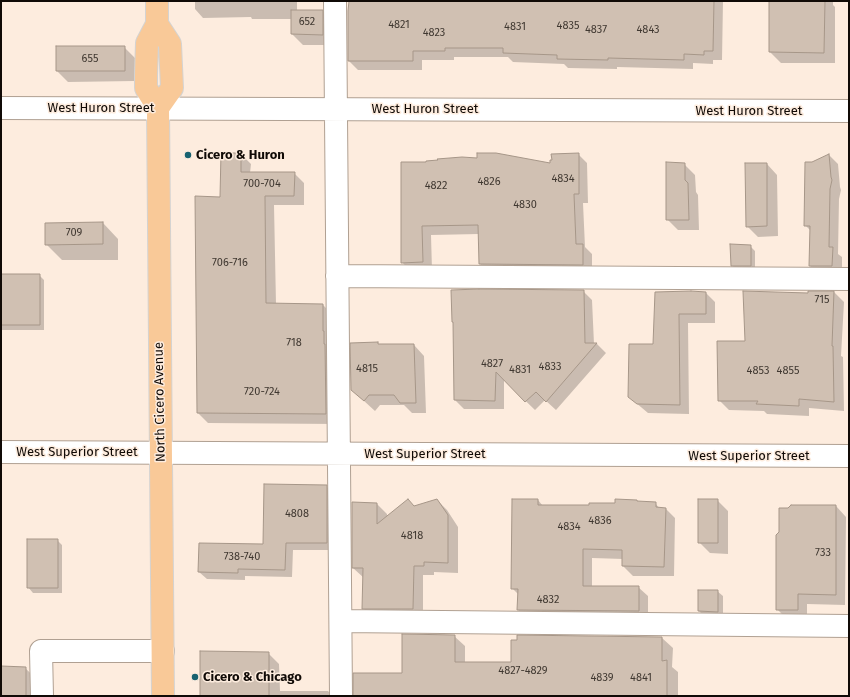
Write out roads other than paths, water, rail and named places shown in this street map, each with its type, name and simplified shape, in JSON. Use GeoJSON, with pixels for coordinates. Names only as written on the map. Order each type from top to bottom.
{"type":"FeatureCollection","features":[{"type":"Feature","properties":{"kind":"main road"},"geometry":{"type":"LineString","coordinates":[[157,1],[157,24],[147,43],[146,88],[158,108]]}},
{"type":"Feature","properties":{"kind":"main road","name":"North Cicero Avenue"},"geometry":{"type":"LineString","coordinates":[[158,108],[163,696]]}},
{"type":"Feature","properties":{"kind":"street"},"geometry":{"type":"LineString","coordinates":[[334,1],[341,696]]}},
{"type":"Feature","properties":{"kind":"street","name":"West Huron Street"},"geometry":{"type":"LineString","coordinates":[[1,108],[849,111]]}},
{"type":"Feature","properties":{"kind":"street"},"geometry":{"type":"LineString","coordinates":[[337,276],[849,279]]}},
{"type":"Feature","properties":{"kind":"street","name":"West Superior Street"},"geometry":{"type":"LineString","coordinates":[[1,452],[849,456]]}},
{"type":"Feature","properties":{"kind":"street"},"geometry":{"type":"LineString","coordinates":[[340,621],[849,626]]}},
{"type":"Feature","properties":{"kind":"street"},"geometry":{"type":"LineString","coordinates":[[42,696],[41,652],[163,651]]}},
{"type":"Feature","properties":{"kind":"place","name":"Cicero & Huron"},"geometry":{"type":"Point","coordinates":[188,155]}},
{"type":"Feature","properties":{"kind":"place","name":"Cicero & Chicago"},"geometry":{"type":"Point","coordinates":[195,677]}}]}
